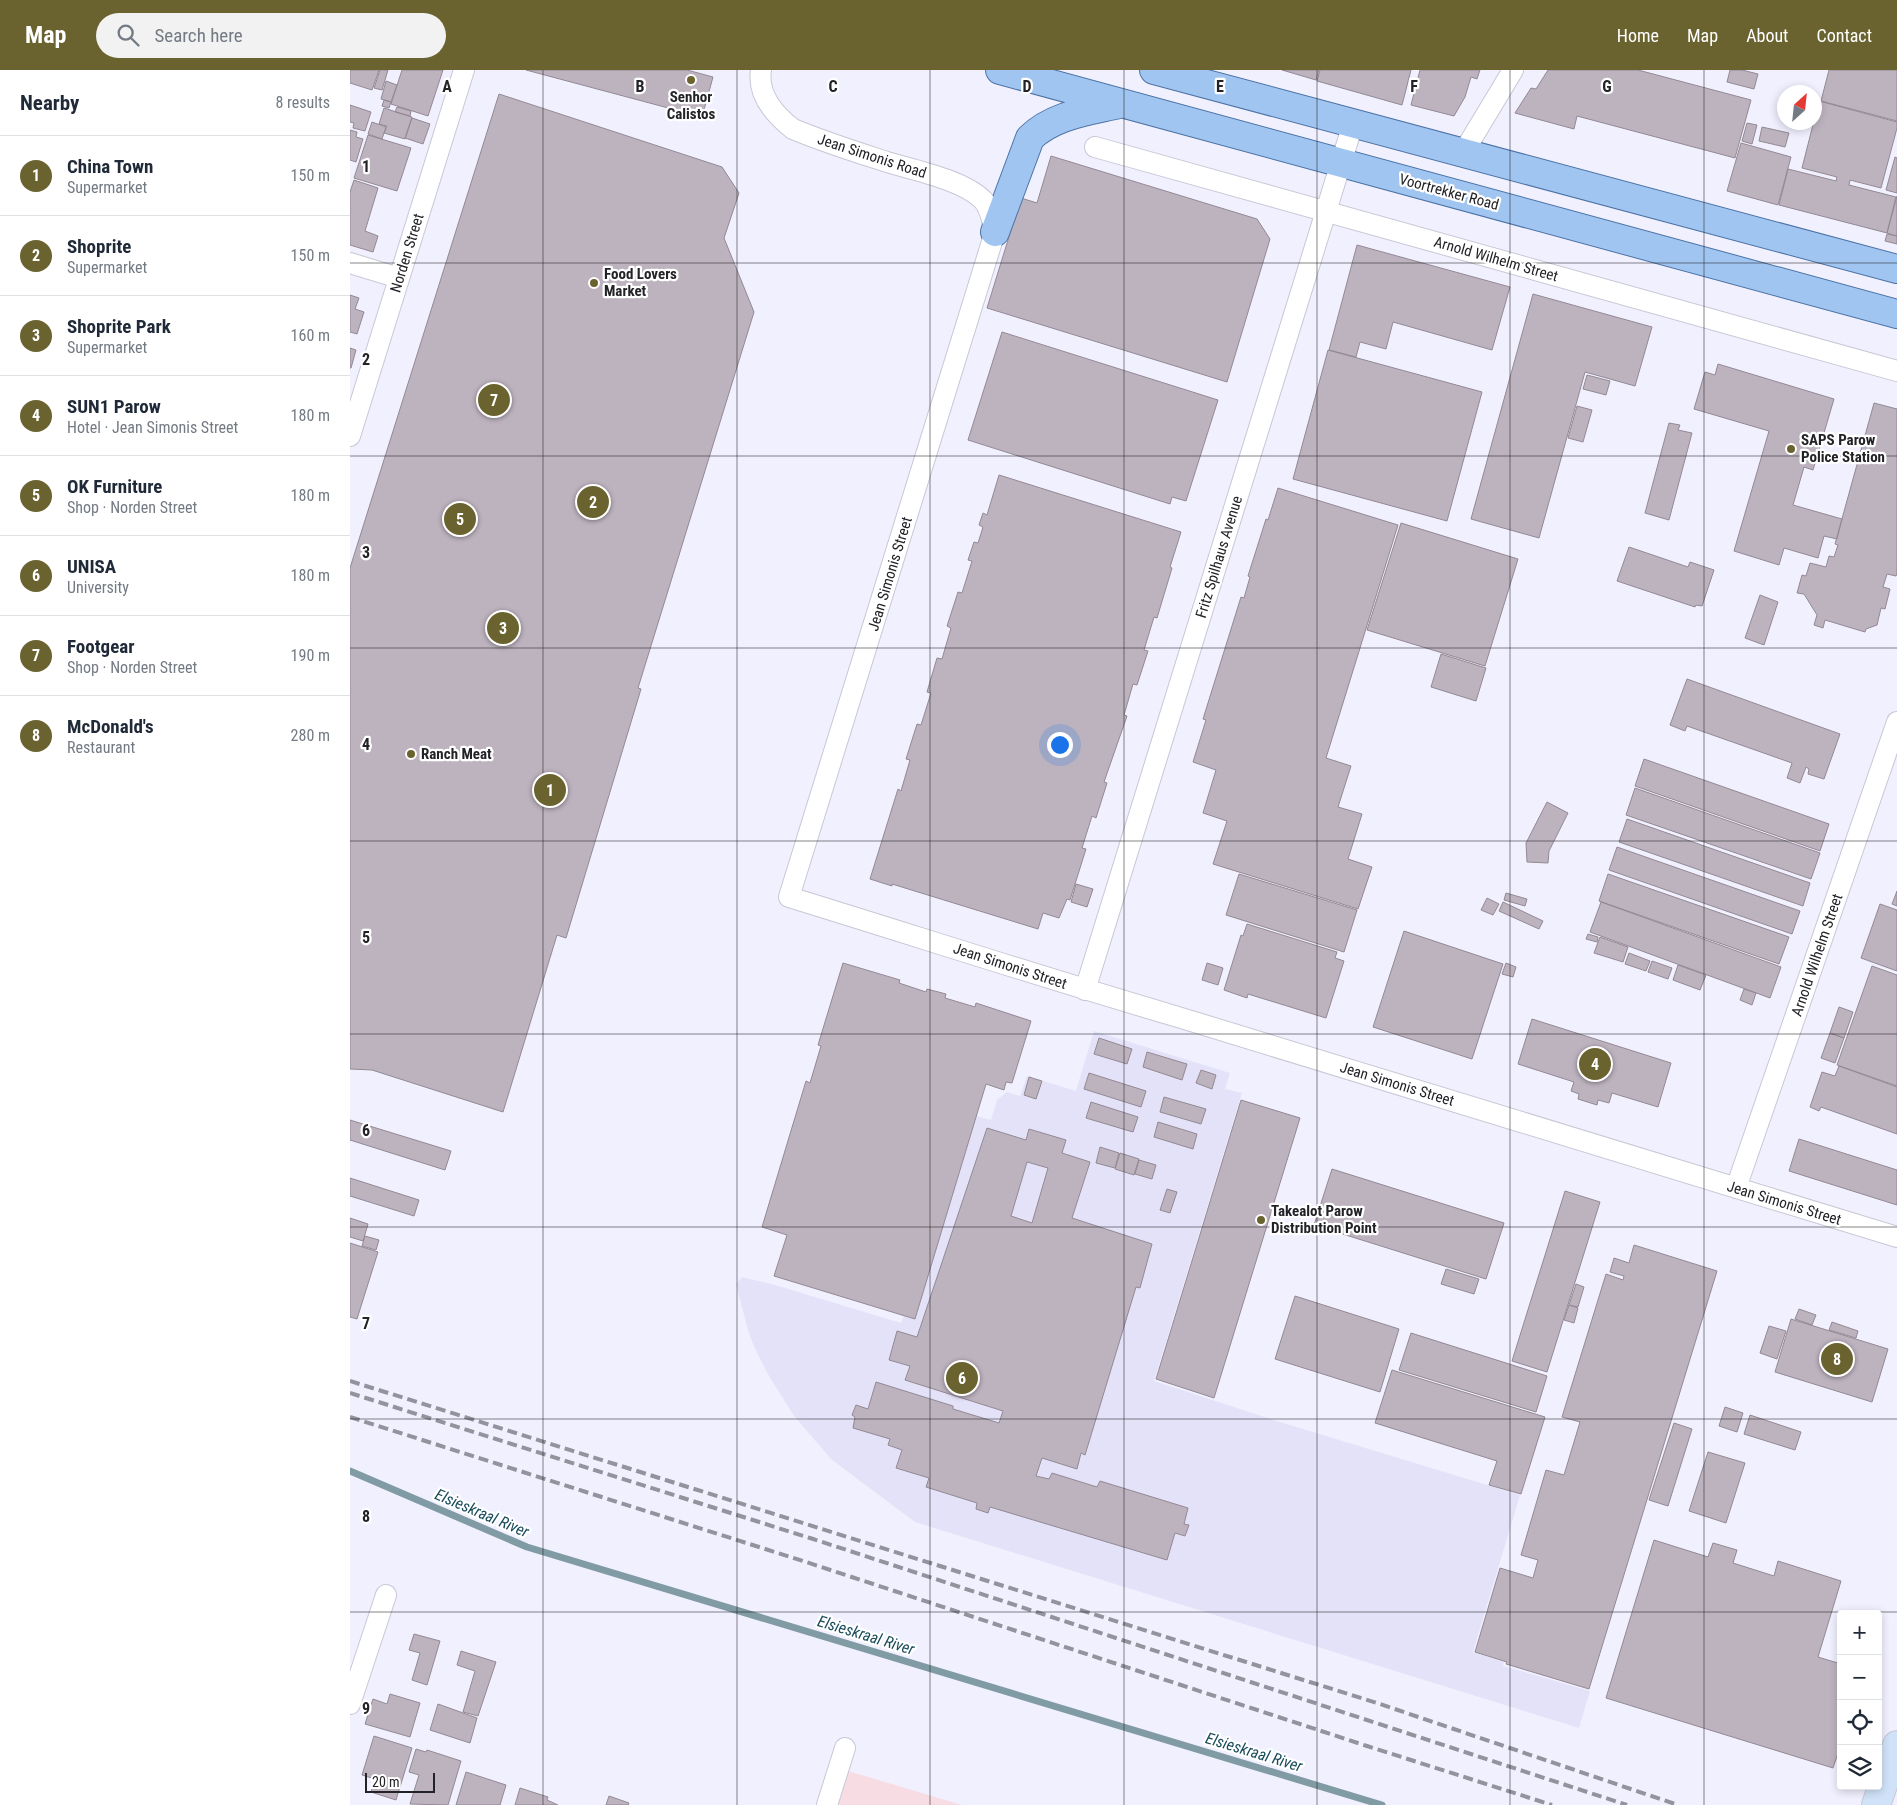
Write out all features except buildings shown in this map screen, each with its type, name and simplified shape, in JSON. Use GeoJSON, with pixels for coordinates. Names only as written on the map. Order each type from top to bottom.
{"type":"FeatureCollection","features":[{"type":"Feature","properties":{"kind":"main road","name":"Voortrekker Road"},"geometry":{"type":"LineString","coordinates":[[1000,70],[1897,314]]}},
{"type":"Feature","properties":{"kind":"main road"},"geometry":{"type":"LineString","coordinates":[[1154,70],[1897,269]]}},
{"type":"Feature","properties":{"kind":"main road"},"geometry":{"type":"LineString","coordinates":[[995,232],[1030,138],[1040,128],[1053,122],[1121,103]]}},
{"type":"Feature","properties":{"kind":"main road"},"geometry":{"type":"LineString","coordinates":[[1876,1805],[1897,1745]]}},
{"type":"Feature","properties":{"kind":"street","name":"Norden Street"},"geometry":{"type":"LineString","coordinates":[[350,436],[464,70]]}},
{"type":"Feature","properties":{"kind":"street","name":"Jean Simonis Road"},"geometry":{"type":"LineString","coordinates":[[761,70],[761,85],[768,104],[783,122],[793,129],[868,156],[943,178],[973,193],[983,200],[990,210],[995,232]]}},
{"type":"Feature","properties":{"kind":"street"},"geometry":{"type":"LineString","coordinates":[[1463,153],[1513,70]]}},
{"type":"Feature","properties":{"kind":"street","name":"Fritz Spilhaus Avenue"},"geometry":{"type":"LineString","coordinates":[[1085,990],[1353,124]]}},
{"type":"Feature","properties":{"kind":"street","name":"Arnold Wilhelm Street"},"geometry":{"type":"LineString","coordinates":[[1095,147],[1897,371]]}},
{"type":"Feature","properties":{"kind":"street","name":"Jean Simonis Street"},"geometry":{"type":"LineString","coordinates":[[995,232],[789,897],[1028,970],[1085,990],[1178,1016],[1897,1237]]}},
{"type":"Feature","properties":{"kind":"street"},"geometry":{"type":"LineString","coordinates":[[350,263],[400,278]]}},
{"type":"Feature","properties":{"kind":"street","name":"Arnold Wilhelm Street"},"geometry":{"type":"LineString","coordinates":[[1736,1188],[1897,722]]}},
{"type":"Feature","properties":{"kind":"street"},"geometry":{"type":"LineString","coordinates":[[350,1704],[386,1595]]}},
{"type":"Feature","properties":{"kind":"street"},"geometry":{"type":"LineString","coordinates":[[827,1805],[845,1748]]}},
{"type":"Feature","properties":{"kind":"shaded area"},"geometry":{"type":"Polygon","coordinates":[[[1094,1031],[1230,1073],[1225,1089],[1242,1093],[1154,1381],[1280,1422],[1520,1495],[1473,1652],[1504,1662],[1503,1666],[1590,1691],[1579,1728],[915,1522],[832,1460],[794,1416],[757,1353],[749,1334],[736,1284],[742,1277],[901,1323],[904,1316],[915,1319],[976,1116],[991,1120],[997,1100],[1007,1092],[1020,1096],[1027,1076],[1076,1091],[1094,1031]]]}},
{"type":"Feature","properties":{"kind":"shaded area"},"geometry":{"type":"Polygon","coordinates":[[[848,1771],[962,1805],[838,1805],[848,1771]]]}},
{"type":"Feature","properties":{"kind":"waterway","name":"Elsieskraal River"},"geometry":{"type":"LineString","coordinates":[[350,1471],[527,1547],[1382,1805]]}},
{"type":"Feature","properties":{"kind":"railway"},"geometry":{"type":"LineString","coordinates":[[350,1381],[1380,1704],[1678,1805]]}},
{"type":"Feature","properties":{"kind":"railway"},"geometry":{"type":"LineString","coordinates":[[350,1393],[810,1538],[1627,1805]]}},
{"type":"Feature","properties":{"kind":"railway"},"geometry":{"type":"LineString","coordinates":[[350,1417],[803,1561],[1552,1805]]}},
{"type":"Feature","properties":{"kind":"place","name":"Senhor Calistos"},"geometry":{"type":"Point","coordinates":[691,80]}},
{"type":"Feature","properties":{"kind":"place","name":"Food Lovers Market"},"geometry":{"type":"Point","coordinates":[594,283]}},
{"type":"Feature","properties":{"kind":"place","name":"Footgear"},"geometry":{"type":"Point","coordinates":[494,400]}},
{"type":"Feature","properties":{"kind":"place","name":"SAPS Parow Police Station"},"geometry":{"type":"Point","coordinates":[1791,449]}},
{"type":"Feature","properties":{"kind":"place","name":"Shoprite"},"geometry":{"type":"Point","coordinates":[593,502]}},
{"type":"Feature","properties":{"kind":"place","name":"OK Furniture"},"geometry":{"type":"Point","coordinates":[460,519]}},
{"type":"Feature","properties":{"kind":"place","name":"Shoprite Park"},"geometry":{"type":"Point","coordinates":[503,628]}},
{"type":"Feature","properties":{"kind":"place","name":"Ranch Meat"},"geometry":{"type":"Point","coordinates":[411,754]}},
{"type":"Feature","properties":{"kind":"place","name":"China Town"},"geometry":{"type":"Point","coordinates":[550,790]}},
{"type":"Feature","properties":{"kind":"place","name":"SUN1 Parow"},"geometry":{"type":"Point","coordinates":[1595,1064]}},
{"type":"Feature","properties":{"kind":"place","name":"Takealot Parow Distribution Point"},"geometry":{"type":"Point","coordinates":[1261,1220]}},
{"type":"Feature","properties":{"kind":"place","name":"McDonald's"},"geometry":{"type":"Point","coordinates":[1837,1359]}},
{"type":"Feature","properties":{"kind":"place","name":"UNISA"},"geometry":{"type":"Point","coordinates":[962,1378]}}]}
